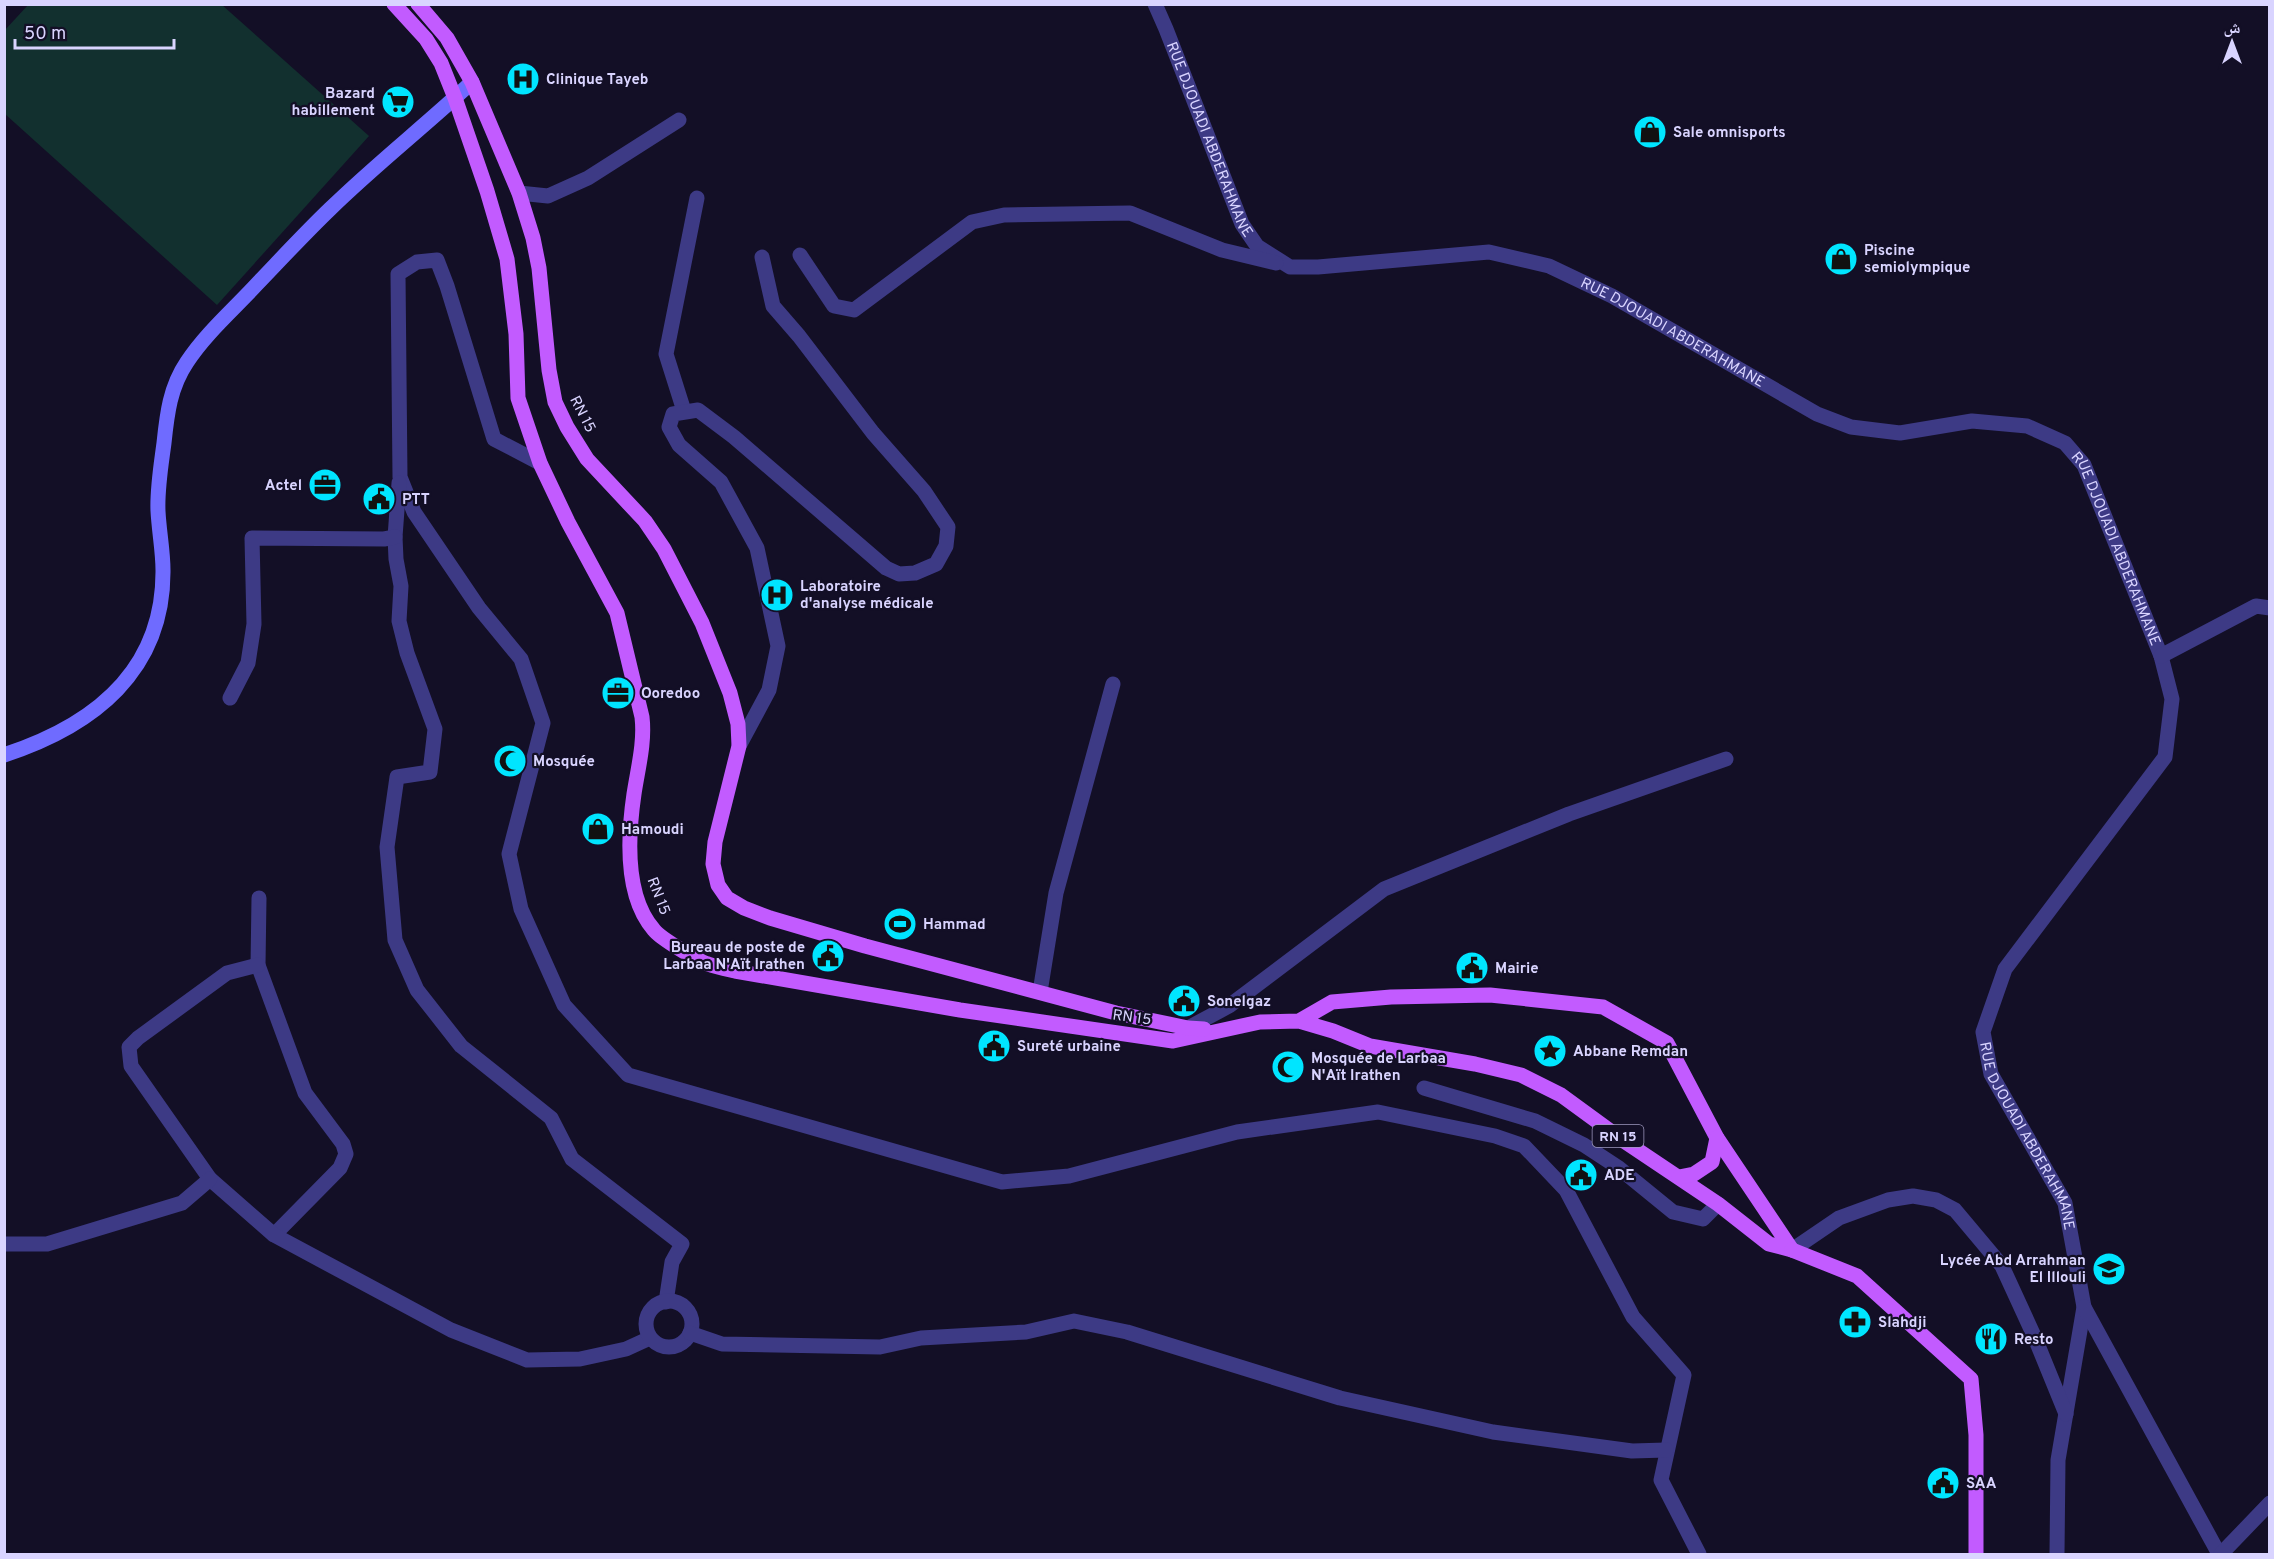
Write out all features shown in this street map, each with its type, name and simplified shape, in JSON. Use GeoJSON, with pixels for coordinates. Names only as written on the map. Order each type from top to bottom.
{"type":"FeatureCollection","features":[{"type":"Feature","properties":{"kind":"main road","name":"RN 15"},"geometry":{"type":"LineString","coordinates":[[394,4],[426,39],[436,55],[455,98],[487,191],[507,260],[516,333],[518,398],[540,463],[568,522],[617,613],[644,733],[632,818],[629,868],[645,917],[655,932],[706,964],[765,977],[960,1010],[1173,1041],[1260,1022],[1299,1021],[1333,1031],[1370,1046],[1475,1064],[1521,1075],[1561,1095],[1718,1204],[1769,1244],[1792,1250],[1857,1276],[1971,1379],[1976,1435],[1976,1554]]}},
{"type":"Feature","properties":{"kind":"main road","name":"RN 15"},"geometry":{"type":"LineString","coordinates":[[418,4],[447,38],[472,82],[519,193],[537,258],[549,370],[555,402],[587,459],[645,521],[664,549],[702,623],[730,693],[738,724],[739,746],[715,842],[713,864],[718,885],[727,898],[744,908],[791,925],[865,946],[1116,1013],[1188,1028],[1219,1030]]}},
{"type":"Feature","properties":{"kind":"main road"},"geometry":{"type":"LineString","coordinates":[[4,755],[49,739],[88,715],[113,695],[130,677],[140,661],[161,599],[163,569],[158,497],[168,407],[176,381],[188,360],[330,208],[472,82]]}},
{"type":"Feature","properties":{"kind":"main road","name":"RN 15"},"geometry":{"type":"LineString","coordinates":[[1299,1021],[1332,1002],[1391,997],[1490,994],[1603,1007],[1667,1043],[1717,1138],[1792,1250]]}},
{"type":"Feature","properties":{"kind":"main road"},"geometry":{"type":"LineString","coordinates":[[1679,1178],[1694,1174],[1712,1162],[1717,1138]]}},
{"type":"Feature","properties":{"kind":"street","name":"RUE DJOUADI ABDERAHMANE"},"geometry":{"type":"LineString","coordinates":[[1155,4],[1242,224],[1257,246],[1290,267],[1318,267],[1489,252],[1549,266],[1612,296],[1816,414],[1851,427],[1900,434],[1972,421],[2027,426],[2065,443],[2084,465],[2161,656],[2172,699],[2165,757],[2005,969],[1983,1032],[1991,1074],[2065,1203],[2084,1307],[2058,1460],[2057,1554]]}},
{"type":"Feature","properties":{"kind":"street"},"geometry":{"type":"LineString","coordinates":[[519,193],[548,196],[588,178],[679,120]]}},
{"type":"Feature","properties":{"kind":"street"},"geometry":{"type":"LineString","coordinates":[[684,411],[666,354],[697,198]]}},
{"type":"Feature","properties":{"kind":"street"},"geometry":{"type":"LineString","coordinates":[[800,255],[834,306],[854,310],[972,222],[1004,215],[1130,213],[1222,249],[1290,267]]}},
{"type":"Feature","properties":{"kind":"street"},"geometry":{"type":"LineString","coordinates":[[739,746],[769,690],[778,646],[757,548],[721,482],[679,445],[669,427],[673,414],[698,410],[734,437],[886,568],[899,574],[915,573],[936,564],[946,546],[948,527],[924,491],[873,434],[799,336],[772,306],[762,257]]}},
{"type":"Feature","properties":{"kind":"street"},"geometry":{"type":"LineString","coordinates":[[540,463],[494,439],[437,260],[417,262],[398,274],[400,477],[395,537],[401,586],[399,621],[407,653],[435,729],[430,772],[397,777],[387,847],[395,940],[417,990],[461,1046],[551,1118],[572,1159],[682,1244],[672,1262],[666,1302]]}},
{"type":"Feature","properties":{"kind":"street"},"geometry":{"type":"LineString","coordinates":[[400,477],[414,512],[479,608],[521,659],[543,723],[509,854],[521,909],[564,1005],[628,1075],[1002,1182],[1069,1176],[1237,1132],[1378,1112],[1496,1136],[1524,1146],[1566,1190],[1633,1317],[1684,1375],[1661,1480],[1698,1554]]}},
{"type":"Feature","properties":{"kind":"street"},"geometry":{"type":"LineString","coordinates":[[230,698],[248,663],[254,624],[252,538],[384,539],[395,537]]}},
{"type":"Feature","properties":{"kind":"street"},"geometry":{"type":"LineString","coordinates":[[2161,656],[2256,606],[2270,608]]}},
{"type":"Feature","properties":{"kind":"street"},"geometry":{"type":"LineString","coordinates":[[1040,992],[1056,893],[1113,684]]}},
{"type":"Feature","properties":{"kind":"street"},"geometry":{"type":"LineString","coordinates":[[1188,1028],[1229,1006],[1384,889],[1569,814],[1726,759]]}},
{"type":"Feature","properties":{"kind":"street"},"geometry":{"type":"LineString","coordinates":[[259,898],[258,965],[305,1094],[343,1144],[346,1154],[340,1168],[274,1235]]}},
{"type":"Feature","properties":{"kind":"street"},"geometry":{"type":"LineString","coordinates":[[258,965],[227,973],[129,1047],[131,1066],[210,1179],[274,1235],[451,1330],[527,1360],[580,1359],[626,1349],[650,1338]]}},
{"type":"Feature","properties":{"kind":"street"},"geometry":{"type":"LineString","coordinates":[[1424,1088],[1535,1121],[1584,1145],[1619,1168],[1673,1212],[1703,1219],[1718,1204]]}},
{"type":"Feature","properties":{"kind":"street"},"geometry":{"type":"LineString","coordinates":[[1524,1146],[1535,1121]]}},
{"type":"Feature","properties":{"kind":"street"},"geometry":{"type":"LineString","coordinates":[[4,1244],[47,1244],[182,1203],[210,1179]]}},
{"type":"Feature","properties":{"kind":"street"},"geometry":{"type":"LineString","coordinates":[[1792,1250],[1839,1218],[1888,1200],[1913,1196],[1936,1200],[1955,1210],[2002,1266],[2066,1414]]}},
{"type":"Feature","properties":{"kind":"street"},"geometry":{"type":"LineString","coordinates":[[666,1302],[681,1305],[690,1317],[690,1333],[686,1339],[674,1347],[661,1346],[650,1338],[646,1323],[648,1315],[652,1309],[666,1302]]}},
{"type":"Feature","properties":{"kind":"street"},"geometry":{"type":"LineString","coordinates":[[2084,1307],[2220,1554],[2270,1503]]}},
{"type":"Feature","properties":{"kind":"street"},"geometry":{"type":"LineString","coordinates":[[690,1333],[722,1344],[880,1347],[921,1338],[1026,1332],[1074,1321],[1127,1332],[1340,1398],[1493,1432],[1632,1451],[1666,1450]]}},
{"type":"Feature","properties":{"kind":"green space"},"geometry":{"type":"Polygon","coordinates":[[[28,5],[222,5],[369,136],[217,305],[5,114],[5,30],[28,5]]]}},
{"type":"Feature","properties":{"kind":"place","name":"Clinique Tayeb"},"geometry":{"type":"Point","coordinates":[523,79]}},
{"type":"Feature","properties":{"kind":"place","name":"Bazard habillement"},"geometry":{"type":"Point","coordinates":[398,102]}},
{"type":"Feature","properties":{"kind":"place","name":"Sale omnisports"},"geometry":{"type":"Point","coordinates":[1650,132]}},
{"type":"Feature","properties":{"kind":"place","name":"Piscine semiolympique"},"geometry":{"type":"Point","coordinates":[1841,259]}},
{"type":"Feature","properties":{"kind":"place","name":"Actel"},"geometry":{"type":"Point","coordinates":[325,485]}},
{"type":"Feature","properties":{"kind":"place","name":"PTT"},"geometry":{"type":"Point","coordinates":[379,499]}},
{"type":"Feature","properties":{"kind":"place","name":"Laboratoire d'analyse médicale"},"geometry":{"type":"Point","coordinates":[777,595]}},
{"type":"Feature","properties":{"kind":"place","name":"Ooredoo"},"geometry":{"type":"Point","coordinates":[618,693]}},
{"type":"Feature","properties":{"kind":"place","name":"Mosquée"},"geometry":{"type":"Point","coordinates":[510,761]}},
{"type":"Feature","properties":{"kind":"place","name":"Hamoudi"},"geometry":{"type":"Point","coordinates":[598,829]}},
{"type":"Feature","properties":{"kind":"place","name":"Hammad"},"geometry":{"type":"Point","coordinates":[900,924]}},
{"type":"Feature","properties":{"kind":"place","name":"Bureau de poste de Larbaa N'Aït Irathen"},"geometry":{"type":"Point","coordinates":[828,956]}},
{"type":"Feature","properties":{"kind":"place","name":"Mairie"},"geometry":{"type":"Point","coordinates":[1472,968]}},
{"type":"Feature","properties":{"kind":"place","name":"Sonelgaz"},"geometry":{"type":"Point","coordinates":[1184,1001]}},
{"type":"Feature","properties":{"kind":"place","name":"Sureté urbaine"},"geometry":{"type":"Point","coordinates":[994,1046]}},
{"type":"Feature","properties":{"kind":"place","name":"Abbane Remdan"},"geometry":{"type":"Point","coordinates":[1550,1051]}},
{"type":"Feature","properties":{"kind":"place","name":"Mosquée de Larbaa N'Aït Irathen"},"geometry":{"type":"Point","coordinates":[1288,1067]}},
{"type":"Feature","properties":{"kind":"place","name":"ADE"},"geometry":{"type":"Point","coordinates":[1581,1175]}},
{"type":"Feature","properties":{"kind":"place","name":"Lycée Abd Arrahman El Illouli"},"geometry":{"type":"Point","coordinates":[2109,1269]}},
{"type":"Feature","properties":{"kind":"place","name":"Slahdji"},"geometry":{"type":"Point","coordinates":[1855,1322]}},
{"type":"Feature","properties":{"kind":"place","name":"Resto"},"geometry":{"type":"Point","coordinates":[1991,1339]}},
{"type":"Feature","properties":{"kind":"place","name":"SAA"},"geometry":{"type":"Point","coordinates":[1943,1483]}}]}
